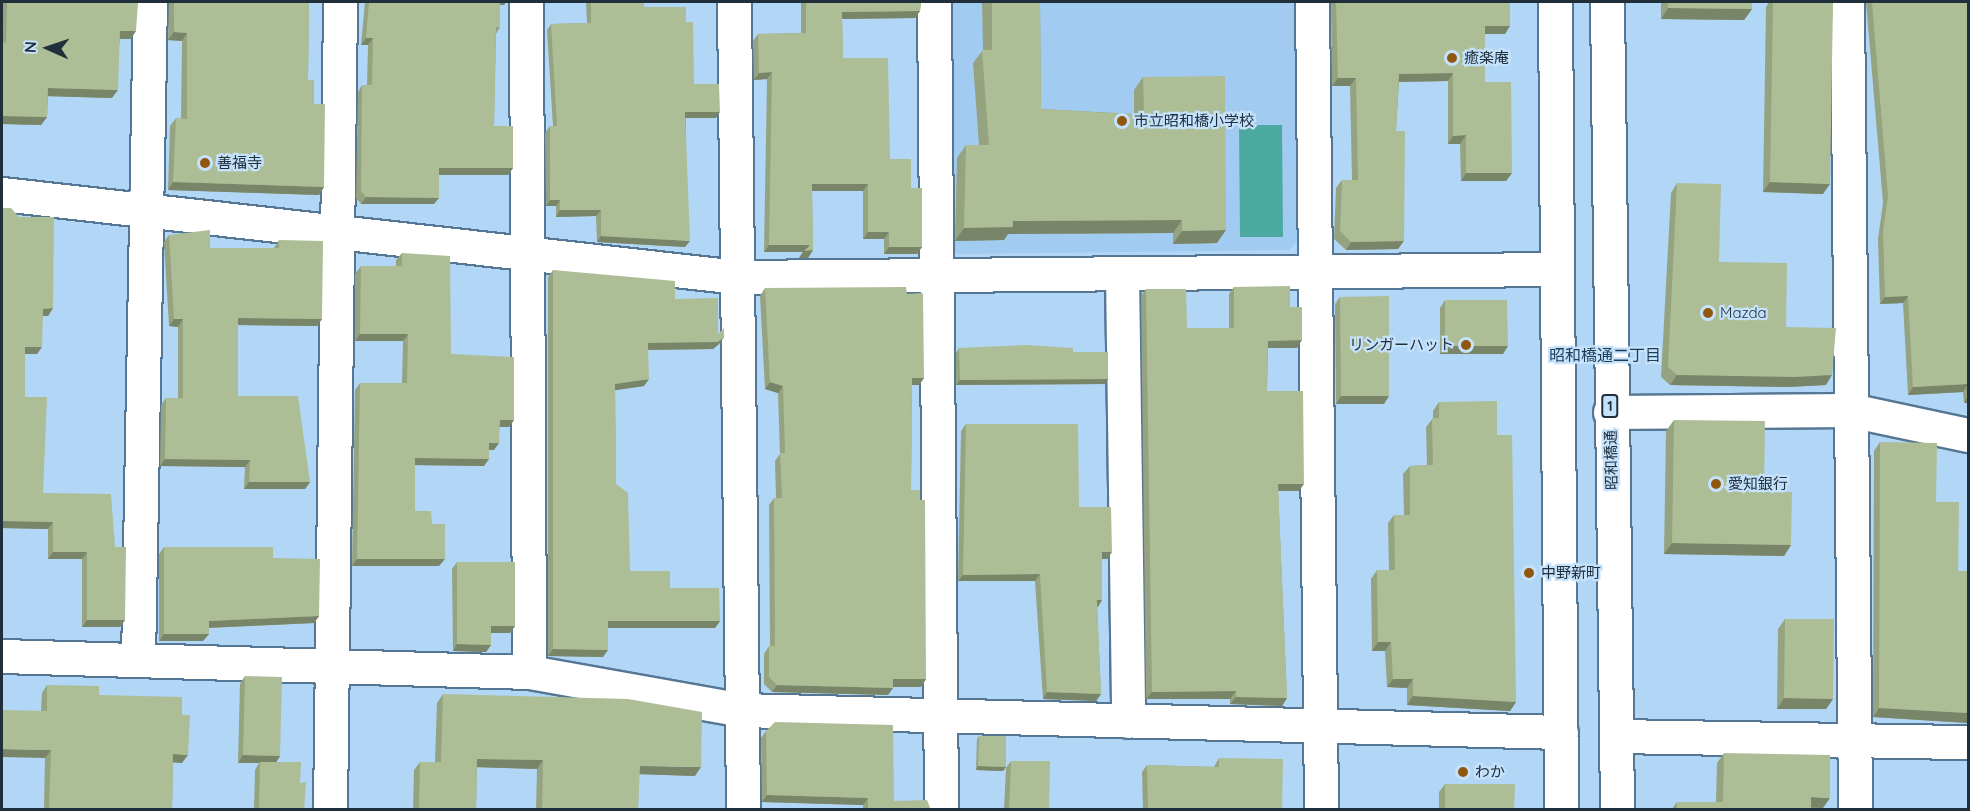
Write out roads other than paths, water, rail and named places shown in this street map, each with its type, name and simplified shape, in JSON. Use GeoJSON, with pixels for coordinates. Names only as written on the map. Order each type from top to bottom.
{"type":"FeatureCollection","features":[{"type":"Feature","properties":{"kind":"main road"},"geometry":{"type":"LineString","coordinates":[[138,660],[150,2]]}},
{"type":"Feature","properties":{"kind":"main road"},"geometry":{"type":"LineString","coordinates":[[330,810],[340,231],[340,2]]}},
{"type":"Feature","properties":{"kind":"main road"},"geometry":{"type":"LineString","coordinates":[[526,2],[529,672]]}},
{"type":"Feature","properties":{"kind":"main road"},"geometry":{"type":"LineString","coordinates":[[734,2],[743,810]]}},
{"type":"Feature","properties":{"kind":"main road"},"geometry":{"type":"LineString","coordinates":[[934,2],[941,810]]}},
{"type":"Feature","properties":{"kind":"main road"},"geometry":{"type":"LineString","coordinates":[[1312,2],[1321,810]]}},
{"type":"Feature","properties":{"kind":"main road"},"geometry":{"type":"LineString","coordinates":[[1555,2],[1562,810]]}},
{"type":"Feature","properties":{"kind":"main road","name":"昭和橋通"},"geometry":{"type":"LineString","coordinates":[[1607,2],[1610,412],[1617,810]]}},
{"type":"Feature","properties":{"kind":"main road"},"geometry":{"type":"LineString","coordinates":[[1847,2],[1856,810]]}},
{"type":"Feature","properties":{"kind":"main road"},"geometry":{"type":"LineString","coordinates":[[2,194],[147,208],[737,277],[1556,269]]}},
{"type":"Feature","properties":{"kind":"main road"},"geometry":{"type":"LineString","coordinates":[[1122,274],[1128,721]]}},
{"type":"Feature","properties":{"kind":"main road"},"geometry":{"type":"LineString","coordinates":[[1610,412],[1850,410],[1968,435]]}},
{"type":"Feature","properties":{"kind":"main road"},"geometry":{"type":"LineString","coordinates":[[2,656],[529,672],[742,710],[1561,732]]}},
{"type":"Feature","properties":{"kind":"main road"},"geometry":{"type":"LineString","coordinates":[[1616,736],[1968,742]]}},
{"type":"Feature","properties":{"kind":"place","name":"癒楽庵"},"geometry":{"type":"Point","coordinates":[1452,58]}},
{"type":"Feature","properties":{"kind":"place","name":"市立昭和橋小学校"},"geometry":{"type":"Point","coordinates":[1122,121]}},
{"type":"Feature","properties":{"kind":"place","name":"善福寺"},"geometry":{"type":"Point","coordinates":[205,163]}},
{"type":"Feature","properties":{"kind":"place","name":"Mazda"},"geometry":{"type":"Point","coordinates":[1708,313]}},
{"type":"Feature","properties":{"kind":"place","name":"リンガーハット"},"geometry":{"type":"Point","coordinates":[1466,345]}},
{"type":"Feature","properties":{"kind":"place","name":"愛知銀行"},"geometry":{"type":"Point","coordinates":[1716,484]}},
{"type":"Feature","properties":{"kind":"place","name":"中野新町"},"geometry":{"type":"Point","coordinates":[1529,573]}},
{"type":"Feature","properties":{"kind":"place","name":"わか"},"geometry":{"type":"Point","coordinates":[1463,772]}},
{"type":"Feature","properties":{"kind":"district","name":"昭和橋通二丁目"},"geometry":{"type":"Point","coordinates":[1605,355]}}]}
